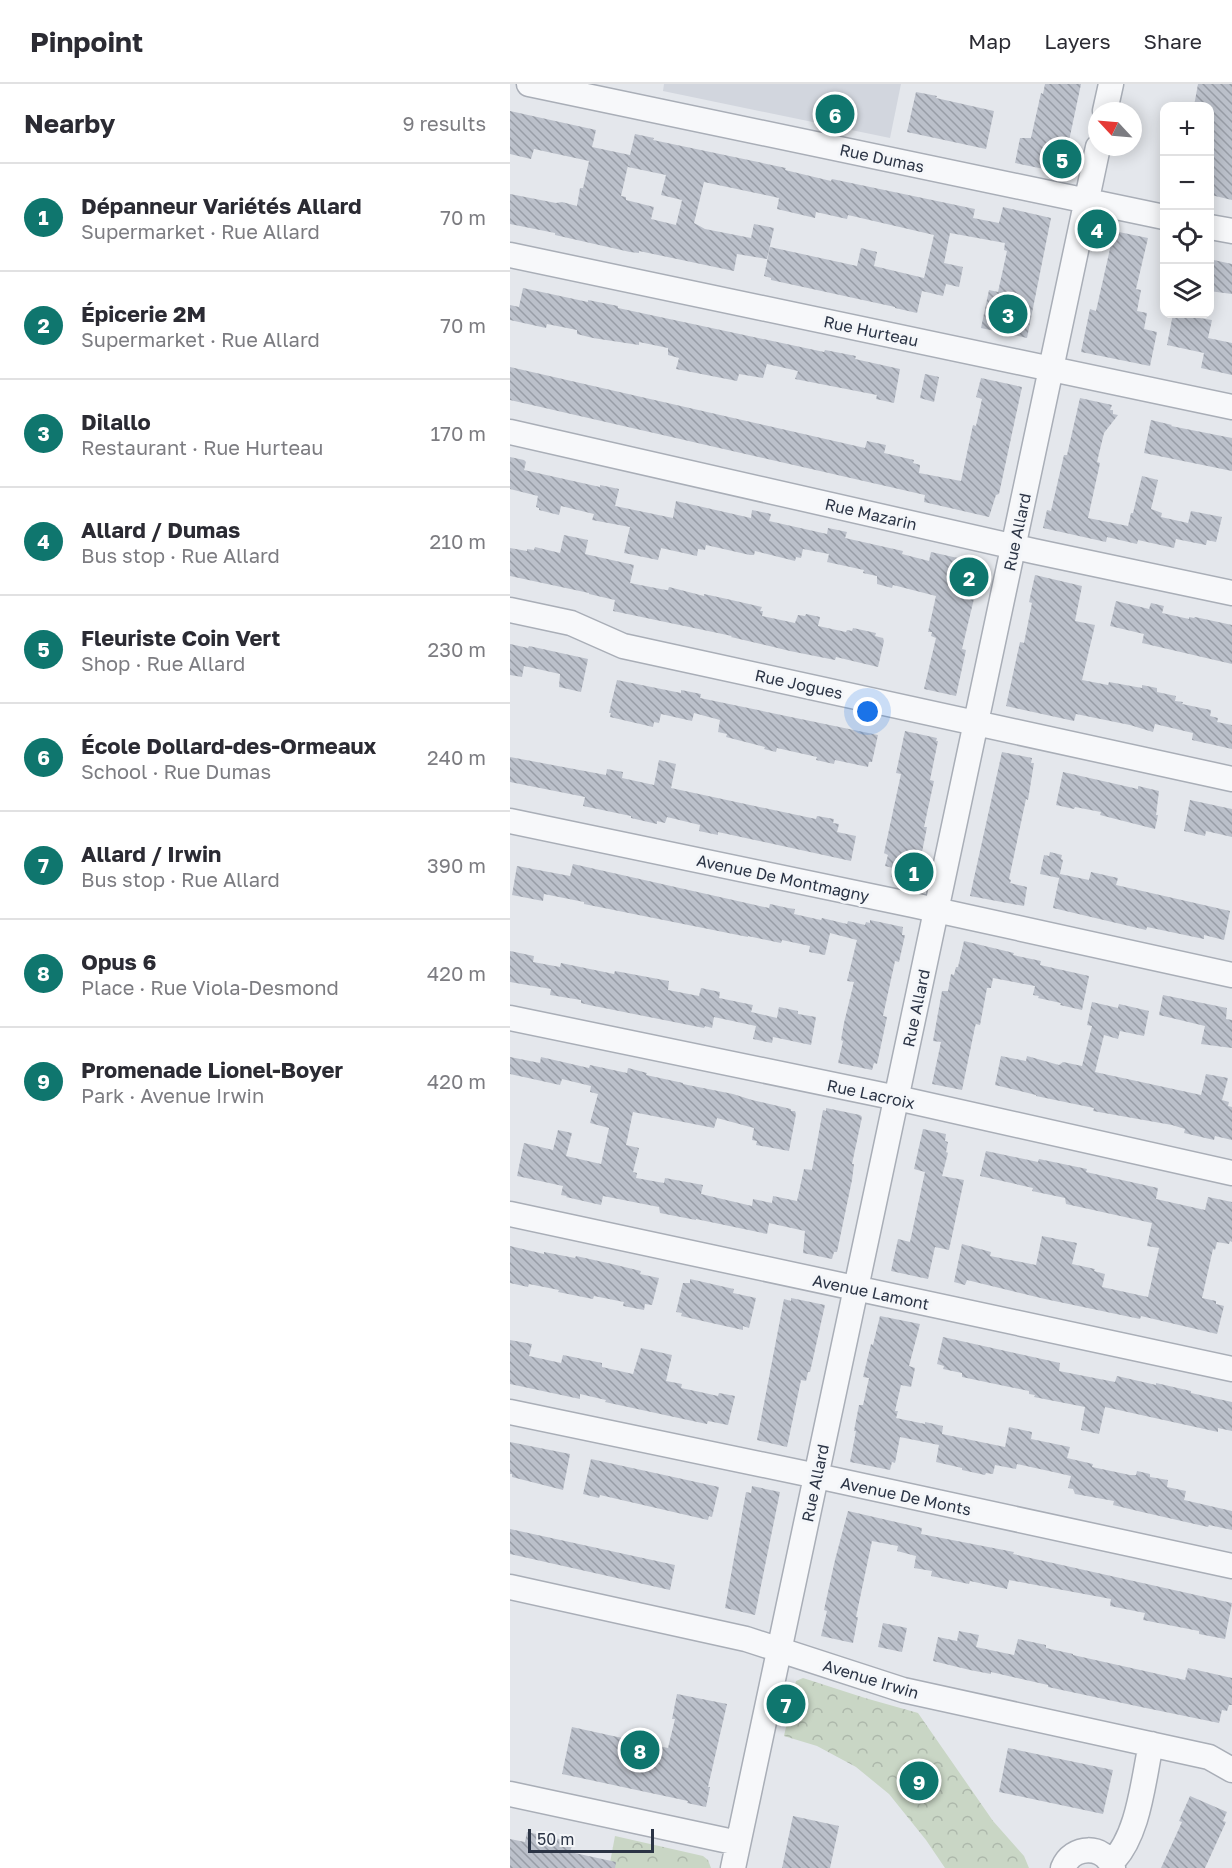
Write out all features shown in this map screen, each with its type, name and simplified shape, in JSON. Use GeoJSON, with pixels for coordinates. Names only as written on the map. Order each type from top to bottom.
{"type":"FeatureCollection","features":[{"type":"Feature","properties":{"kind":"street","name":"Rue Dumas"},"geometry":{"type":"LineString","coordinates":[[530,84],[1160,216]]}},
{"type":"Feature","properties":{"kind":"street"},"geometry":{"type":"LineString","coordinates":[[1107,102],[1111,84]]}},
{"type":"Feature","properties":{"kind":"street","name":"Rue Allard"},"geometry":{"type":"LineString","coordinates":[[733,1868],[1096,156]]}},
{"type":"Feature","properties":{"kind":"street"},"geometry":{"type":"LineString","coordinates":[[1214,228],[1232,231]]}},
{"type":"Feature","properties":{"kind":"street","name":"Rue Hurteau"},"geometry":{"type":"LineString","coordinates":[[510,255],[1232,407]]}},
{"type":"Feature","properties":{"kind":"street","name":"Rue Mazarin"},"geometry":{"type":"LineString","coordinates":[[510,432],[1232,593]]}},
{"type":"Feature","properties":{"kind":"street","name":"Rue Jogues"},"geometry":{"type":"LineString","coordinates":[[510,610],[570,623],[622,646],[1232,779]]}},
{"type":"Feature","properties":{"kind":"street","name":"Avenue De Montmagny"},"geometry":{"type":"LineString","coordinates":[[510,821],[1232,975]]}},
{"type":"Feature","properties":{"kind":"street","name":"Rue Lacroix"},"geometry":{"type":"LineString","coordinates":[[510,1018],[897,1098],[1232,1173]]}},
{"type":"Feature","properties":{"kind":"street","name":"Avenue Lamont"},"geometry":{"type":"LineString","coordinates":[[510,1214],[1232,1369]]}},
{"type":"Feature","properties":{"kind":"street","name":"Avenue De Monts"},"geometry":{"type":"LineString","coordinates":[[510,1412],[1232,1566]]}},
{"type":"Feature","properties":{"kind":"street","name":"Avenue Irwin"},"geometry":{"type":"LineString","coordinates":[[510,1587],[725,1634],[903,1690],[1209,1757],[1232,1770]]}},
{"type":"Feature","properties":{"kind":"street"},"geometry":{"type":"LineString","coordinates":[[1063,1868],[1069,1857],[1083,1850],[1100,1852],[1112,1865],[1122,1850],[1132,1826],[1151,1744]]}},
{"type":"Feature","properties":{"kind":"street"},"geometry":{"type":"LineString","coordinates":[[510,1794],[738,1843]]}},
{"type":"Feature","properties":{"kind":"shaded area"},"geometry":{"type":"Polygon","coordinates":[[[664,84],[901,84],[890,138],[663,91],[664,84]]]}},
{"type":"Feature","properties":{"kind":"green space"},"geometry":{"type":"Polygon","coordinates":[[[803,1678],[918,1713],[993,1821],[1024,1856],[1029,1868],[945,1868],[889,1794],[856,1767],[817,1746],[784,1736],[796,1681],[803,1678]]]}},
{"type":"Feature","properties":{"kind":"green space"},"geometry":{"type":"Polygon","coordinates":[[[615,1836],[703,1856],[708,1860],[711,1868],[609,1868],[615,1836]]]}},
{"type":"Feature","properties":{"kind":"building"},"geometry":{"type":"Polygon","coordinates":[[[1045,84],[1081,84],[1066,155],[1072,156],[1068,174],[1015,163],[1020,138],[1031,138],[1045,84]]]}},
{"type":"Feature","properties":{"kind":"building"},"geometry":{"type":"Polygon","coordinates":[[[1198,84],[1232,84],[1232,200],[1214,196],[1214,102],[1195,102],[1198,84]]]}},
{"type":"Feature","properties":{"kind":"building"},"geometry":{"type":"Polygon","coordinates":[[[916,92],[994,111],[986,149],[907,132],[916,92]]]}},
{"type":"Feature","properties":{"kind":"building"},"geometry":{"type":"Polygon","coordinates":[[[510,111],[596,130],[592,147],[630,155],[635,134],[654,138],[653,140],[786,168],[785,170],[831,181],[832,179],[975,209],[973,218],[999,223],[1003,207],[1051,218],[1027,338],[981,328],[989,290],[998,292],[1007,251],[1004,250],[1005,243],[950,233],[944,263],[963,267],[959,287],[946,284],[943,296],[922,291],[917,313],[771,280],[764,276],[770,247],[857,266],[861,248],[877,252],[874,266],[924,278],[934,235],[848,215],[847,219],[816,212],[815,218],[777,209],[779,198],[704,182],[694,223],[705,229],[751,238],[754,224],[774,228],[767,259],[737,254],[734,271],[639,251],[639,253],[630,252],[510,224],[510,194],[577,206],[589,161],[534,149],[531,159],[510,154],[510,111]],[[629,161],[621,196],[626,197],[626,200],[654,207],[651,219],[676,225],[682,200],[661,195],[666,175],[628,167],[629,161]]]}},
{"type":"Feature","properties":{"kind":"building"},"geometry":{"type":"Polygon","coordinates":[[[1114,231],[1148,238],[1136,289],[1141,290],[1137,311],[1147,313],[1144,329],[1157,332],[1150,366],[1081,352],[1090,309],[1096,311],[1114,231]]]}},
{"type":"Feature","properties":{"kind":"building"},"geometry":{"type":"Polygon","coordinates":[[[1214,260],[1232,264],[1232,294],[1214,292],[1214,260]]]}},
{"type":"Feature","properties":{"kind":"building"},"geometry":{"type":"Polygon","coordinates":[[[523,288],[618,306],[618,308],[824,352],[825,350],[856,356],[855,359],[900,369],[894,403],[876,399],[877,395],[795,379],[798,371],[767,364],[763,378],[739,374],[737,381],[676,369],[679,358],[668,355],[668,348],[639,342],[639,345],[593,338],[577,334],[577,330],[547,324],[546,328],[510,320],[510,305],[519,307],[523,288]]]}},
{"type":"Feature","properties":{"kind":"building"},"geometry":{"type":"Polygon","coordinates":[[[1172,318],[1212,320],[1208,338],[1232,343],[1232,375],[1201,368],[1204,353],[1167,345],[1172,318]]]}},
{"type":"Feature","properties":{"kind":"building"},"geometry":{"type":"Polygon","coordinates":[[[510,367],[865,448],[867,441],[886,445],[884,453],[914,460],[913,463],[920,465],[919,473],[961,481],[973,425],[976,426],[982,399],[976,397],[981,378],[1022,387],[999,494],[996,495],[989,517],[924,502],[925,495],[510,400],[510,367]]]}},
{"type":"Feature","properties":{"kind":"building"},"geometry":{"type":"Polygon","coordinates":[[[925,374],[939,377],[934,402],[920,398],[925,374]]]}},
{"type":"Feature","properties":{"kind":"building"},"geometry":{"type":"Polygon","coordinates":[[[1080,398],[1112,405],[1110,410],[1113,410],[1113,414],[1118,415],[1104,433],[1088,518],[1128,526],[1142,476],[1158,480],[1151,509],[1162,513],[1161,517],[1188,523],[1191,511],[1222,517],[1216,542],[1207,540],[1206,545],[1176,539],[1174,548],[1138,540],[1137,544],[1107,537],[1106,542],[1043,528],[1047,510],[1051,511],[1064,455],[1067,455],[1080,398]]]}},
{"type":"Feature","properties":{"kind":"building"},"geometry":{"type":"Polygon","coordinates":[[[1151,420],[1232,438],[1232,471],[1144,453],[1151,420]]]}},
{"type":"Feature","properties":{"kind":"building"},"geometry":{"type":"Polygon","coordinates":[[[510,457],[524,460],[526,462],[524,470],[619,489],[615,506],[673,518],[676,501],[751,518],[752,510],[771,514],[769,521],[827,534],[828,528],[847,532],[845,538],[903,551],[902,554],[929,561],[931,552],[980,563],[982,565],[962,649],[966,650],[956,696],[924,689],[936,638],[931,636],[932,632],[928,632],[936,596],[893,585],[892,588],[877,584],[877,576],[863,573],[864,570],[827,562],[829,554],[803,549],[801,558],[796,557],[795,561],[755,551],[754,555],[750,555],[706,545],[705,550],[698,549],[697,556],[661,548],[658,560],[624,553],[630,527],[592,520],[594,514],[561,506],[559,515],[539,510],[536,507],[538,496],[510,489],[510,457]]]}},
{"type":"Feature","properties":{"kind":"building"},"geometry":{"type":"Polygon","coordinates":[[[564,535],[588,540],[585,554],[634,565],[630,583],[666,590],[669,587],[762,607],[760,611],[763,611],[762,616],[795,623],[798,615],[805,616],[806,614],[820,617],[818,626],[846,632],[847,630],[852,631],[853,628],[876,633],[875,636],[883,638],[884,641],[878,667],[836,657],[835,660],[790,651],[732,636],[613,611],[615,600],[510,576],[510,548],[527,551],[527,549],[534,550],[535,547],[560,553],[564,535]]]}},
{"type":"Feature","properties":{"kind":"building"},"geometry":{"type":"Polygon","coordinates":[[[1035,575],[1082,586],[1075,621],[1095,625],[1082,680],[1108,685],[1109,682],[1142,688],[1142,685],[1157,688],[1157,692],[1176,696],[1175,701],[1183,702],[1182,704],[1211,710],[1210,716],[1218,718],[1217,722],[1232,725],[1232,749],[1192,740],[1193,733],[1155,724],[1153,732],[1076,714],[1074,721],[1006,706],[1020,642],[1024,643],[1035,575]]]}},
{"type":"Feature","properties":{"kind":"building"},"geometry":{"type":"Polygon","coordinates":[[[1116,601],[1149,609],[1151,603],[1164,606],[1162,613],[1232,625],[1232,664],[1142,643],[1144,634],[1110,626],[1116,601]]]}},
{"type":"Feature","properties":{"kind":"building"},"geometry":{"type":"Polygon","coordinates":[[[510,644],[588,659],[581,692],[559,687],[560,674],[524,666],[522,677],[510,675],[510,644]]]}},
{"type":"Feature","properties":{"kind":"building"},"geometry":{"type":"Polygon","coordinates":[[[617,680],[681,693],[681,690],[701,694],[700,698],[878,735],[872,762],[869,762],[868,767],[835,760],[834,764],[816,760],[817,757],[777,748],[776,752],[764,749],[765,747],[726,737],[727,734],[718,732],[720,720],[694,713],[692,721],[661,714],[659,723],[654,722],[653,727],[610,717],[617,680]]]}},
{"type":"Feature","properties":{"kind":"building"},"geometry":{"type":"Polygon","coordinates":[[[905,731],[937,738],[936,741],[938,741],[930,780],[934,781],[924,827],[927,827],[920,862],[924,863],[919,884],[891,877],[893,868],[885,866],[888,855],[884,853],[901,774],[896,773],[905,731]]]}},
{"type":"Feature","properties":{"kind":"building"},"geometry":{"type":"Polygon","coordinates":[[[1002,752],[1032,758],[1031,763],[1034,763],[1028,800],[1026,799],[1009,879],[1010,883],[1027,887],[1024,906],[970,896],[1002,752]]]}},
{"type":"Feature","properties":{"kind":"building"},"geometry":{"type":"Polygon","coordinates":[[[510,757],[606,775],[607,769],[623,772],[622,778],[654,785],[659,760],[676,764],[671,788],[816,819],[817,816],[834,819],[833,823],[839,824],[837,832],[856,836],[851,861],[718,832],[718,835],[699,831],[700,825],[667,817],[665,823],[657,821],[657,824],[583,806],[585,797],[510,782],[510,757]]]}},
{"type":"Feature","properties":{"kind":"building"},"geometry":{"type":"Polygon","coordinates":[[[1063,772],[1138,789],[1138,786],[1159,791],[1155,829],[1100,815],[1101,812],[1056,805],[1063,772]]]}},
{"type":"Feature","properties":{"kind":"building"},"geometry":{"type":"Polygon","coordinates":[[[1190,800],[1232,809],[1232,837],[1206,831],[1205,836],[1184,831],[1190,800]]]}},
{"type":"Feature","properties":{"kind":"building"},"geometry":{"type":"Polygon","coordinates":[[[1050,852],[1062,855],[1059,878],[1040,874],[1044,855],[1049,856],[1050,852]]]}},
{"type":"Feature","properties":{"kind":"building"},"geometry":{"type":"Polygon","coordinates":[[[573,864],[769,908],[770,904],[795,909],[794,914],[821,920],[822,918],[847,924],[848,921],[865,925],[866,922],[870,923],[870,920],[903,927],[902,935],[905,935],[899,962],[895,961],[883,1016],[887,1017],[877,1064],[874,1063],[872,1070],[838,1063],[844,1023],[854,982],[847,981],[857,940],[830,933],[825,955],[809,952],[810,946],[782,940],[781,943],[748,937],[544,894],[543,901],[512,895],[517,866],[570,876],[573,864]]]}},
{"type":"Feature","properties":{"kind":"building"},"geometry":{"type":"Polygon","coordinates":[[[1091,872],[1118,878],[1116,885],[1230,911],[1224,940],[1204,935],[1204,939],[1147,927],[1146,930],[1053,908],[1060,874],[1089,880],[1091,872]]]}},
{"type":"Feature","properties":{"kind":"building"},"geometry":{"type":"Polygon","coordinates":[[[964,941],[1041,961],[1040,965],[1089,976],[1082,1010],[1038,998],[1039,996],[1033,995],[1035,986],[993,978],[991,988],[987,988],[980,1025],[976,1024],[975,1027],[962,1090],[932,1084],[941,1042],[933,1041],[942,991],[948,991],[951,974],[954,975],[958,967],[964,941]]]}},
{"type":"Feature","properties":{"kind":"building"},"geometry":{"type":"Polygon","coordinates":[[[510,951],[534,956],[533,962],[560,967],[561,963],[614,974],[615,971],[669,981],[668,990],[699,996],[701,988],[720,992],[719,998],[753,1005],[751,1012],[777,1018],[779,1007],[798,1011],[798,1014],[816,1017],[811,1045],[773,1037],[772,1043],[753,1039],[756,1026],[714,1017],[712,1028],[705,1026],[704,1028],[550,995],[551,989],[510,982],[510,951]]]}},
{"type":"Feature","properties":{"kind":"building"},"geometry":{"type":"Polygon","coordinates":[[[1163,995],[1227,1008],[1226,1019],[1232,1020],[1232,1048],[1201,1044],[1205,1026],[1159,1015],[1163,995]]]}},
{"type":"Feature","properties":{"kind":"building"},"geometry":{"type":"Polygon","coordinates":[[[1092,1002],[1118,1008],[1119,1004],[1149,1011],[1144,1036],[1120,1031],[1118,1039],[1104,1035],[1095,1072],[1201,1095],[1206,1074],[1228,1078],[1222,1100],[1229,1102],[1228,1106],[1232,1107],[1232,1140],[1215,1136],[1214,1140],[1184,1133],[1185,1129],[1172,1125],[1093,1111],[1094,1108],[995,1085],[1001,1056],[1026,1061],[1027,1056],[1059,1065],[1063,1062],[1082,1066],[1092,1026],[1087,1025],[1092,1002]]]}},
{"type":"Feature","properties":{"kind":"building"},"geometry":{"type":"Polygon","coordinates":[[[510,1057],[540,1063],[541,1057],[589,1068],[590,1065],[627,1073],[628,1068],[647,1073],[646,1075],[733,1094],[795,1111],[789,1151],[756,1145],[757,1141],[752,1140],[754,1128],[717,1118],[714,1128],[633,1112],[626,1145],[639,1148],[633,1172],[637,1173],[636,1178],[664,1183],[665,1178],[703,1185],[701,1194],[752,1206],[753,1199],[772,1203],[773,1196],[797,1201],[804,1169],[812,1170],[823,1110],[826,1111],[826,1108],[860,1115],[862,1117],[852,1164],[854,1164],[852,1180],[837,1252],[834,1252],[832,1259],[803,1253],[805,1231],[769,1223],[767,1234],[660,1213],[659,1207],[603,1196],[601,1205],[561,1195],[563,1186],[517,1176],[524,1143],[553,1150],[558,1130],[572,1133],[566,1156],[601,1164],[609,1128],[590,1123],[598,1094],[590,1092],[591,1086],[562,1079],[560,1085],[510,1074],[510,1057]]]}},
{"type":"Feature","properties":{"kind":"building"},"geometry":{"type":"Polygon","coordinates":[[[923,1129],[946,1134],[945,1141],[948,1142],[946,1152],[948,1153],[942,1176],[964,1180],[949,1250],[935,1247],[928,1279],[891,1271],[898,1239],[910,1242],[925,1172],[914,1169],[923,1129]]]}},
{"type":"Feature","properties":{"kind":"building"},"geometry":{"type":"Polygon","coordinates":[[[986,1151],[1087,1169],[1086,1172],[1158,1188],[1156,1199],[1205,1210],[1208,1197],[1232,1202],[1232,1242],[1230,1241],[1229,1244],[1217,1242],[1215,1250],[1213,1249],[1202,1298],[1216,1301],[1216,1304],[1224,1306],[1217,1334],[1141,1316],[1140,1319],[1045,1299],[967,1280],[965,1285],[954,1282],[962,1244],[991,1252],[990,1256],[1036,1265],[1042,1236],[1077,1243],[1072,1264],[1095,1269],[1094,1271],[1105,1274],[1102,1287],[1148,1297],[1159,1248],[1147,1246],[1152,1223],[1066,1204],[1065,1198],[980,1176],[986,1151]]]}},
{"type":"Feature","properties":{"kind":"building"},"geometry":{"type":"Polygon","coordinates":[[[510,1246],[544,1254],[544,1252],[575,1258],[576,1256],[641,1271],[640,1274],[659,1278],[652,1305],[645,1304],[644,1310],[623,1306],[624,1302],[594,1296],[593,1299],[529,1284],[528,1287],[510,1283],[510,1246]]]}},
{"type":"Feature","properties":{"kind":"building"},"geometry":{"type":"Polygon","coordinates":[[[690,1279],[734,1289],[733,1293],[756,1298],[749,1328],[743,1326],[743,1330],[681,1316],[682,1313],[676,1312],[683,1283],[690,1283],[690,1279]]]}},
{"type":"Feature","properties":{"kind":"building"},"geometry":{"type":"Polygon","coordinates":[[[791,1298],[825,1305],[810,1372],[808,1372],[806,1381],[801,1380],[787,1447],[757,1440],[784,1299],[791,1301],[791,1298]]]}},
{"type":"Feature","properties":{"kind":"building"},"geometry":{"type":"Polygon","coordinates":[[[880,1316],[920,1324],[909,1366],[915,1368],[911,1387],[901,1385],[895,1411],[898,1411],[896,1418],[943,1426],[942,1434],[1005,1447],[1009,1427],[1032,1432],[1031,1439],[1070,1447],[1067,1458],[1093,1464],[1092,1467],[1130,1475],[1136,1475],[1137,1471],[1150,1474],[1150,1477],[1168,1480],[1167,1487],[1186,1491],[1184,1500],[1232,1511],[1232,1530],[1142,1512],[1113,1505],[1114,1501],[1075,1494],[1073,1489],[1068,1488],[1071,1476],[1049,1471],[1017,1464],[1016,1469],[995,1465],[993,1474],[986,1473],[985,1475],[962,1470],[962,1468],[936,1462],[939,1445],[900,1437],[895,1463],[892,1462],[890,1470],[850,1462],[859,1405],[863,1405],[869,1378],[863,1377],[880,1316]]]}},
{"type":"Feature","properties":{"kind":"building"},"geometry":{"type":"Polygon","coordinates":[[[943,1337],[1060,1363],[1059,1371],[1115,1382],[1117,1376],[1232,1402],[1232,1431],[1218,1428],[1218,1432],[1105,1407],[1099,1434],[1081,1430],[1085,1407],[1034,1397],[1035,1395],[1029,1394],[1029,1391],[962,1377],[962,1373],[943,1369],[944,1366],[937,1364],[943,1337]]]}},
{"type":"Feature","properties":{"kind":"building"},"geometry":{"type":"Polygon","coordinates":[[[510,1340],[532,1344],[529,1356],[561,1363],[563,1355],[602,1363],[602,1367],[633,1374],[641,1348],[672,1355],[666,1381],[682,1384],[681,1388],[718,1396],[719,1393],[735,1396],[728,1425],[708,1421],[707,1424],[605,1402],[606,1400],[580,1394],[580,1399],[510,1384],[510,1340]]]}},
{"type":"Feature","properties":{"kind":"building"},"geometry":{"type":"Polygon","coordinates":[[[510,1442],[570,1454],[563,1490],[512,1477],[510,1474],[510,1442]]]}},
{"type":"Feature","properties":{"kind":"building"},"geometry":{"type":"Polygon","coordinates":[[[591,1459],[719,1487],[712,1517],[709,1516],[708,1520],[600,1495],[599,1498],[583,1494],[591,1459]]]}},
{"type":"Feature","properties":{"kind":"building"},"geometry":{"type":"Polygon","coordinates":[[[752,1486],[780,1492],[755,1615],[725,1608],[746,1492],[751,1493],[752,1486]]]}},
{"type":"Feature","properties":{"kind":"building"},"geometry":{"type":"Polygon","coordinates":[[[848,1511],[922,1528],[921,1534],[1014,1552],[1013,1554],[1232,1603],[1225,1639],[1199,1634],[1199,1631],[1143,1620],[1145,1613],[1110,1606],[1111,1599],[1009,1580],[1007,1589],[931,1576],[932,1571],[914,1568],[916,1556],[897,1551],[898,1546],[872,1541],[856,1617],[858,1617],[853,1643],[821,1636],[827,1611],[824,1610],[848,1511]]]}},
{"type":"Feature","properties":{"kind":"building"},"geometry":{"type":"Polygon","coordinates":[[[510,1529],[675,1565],[670,1590],[510,1554],[510,1529]]]}},
{"type":"Feature","properties":{"kind":"building"},"geometry":{"type":"Polygon","coordinates":[[[883,1623],[907,1628],[902,1652],[878,1647],[883,1623]]]}},
{"type":"Feature","properties":{"kind":"building"},"geometry":{"type":"Polygon","coordinates":[[[959,1631],[979,1635],[976,1647],[1014,1655],[1018,1639],[1046,1645],[1046,1648],[1073,1655],[1185,1680],[1188,1668],[1232,1678],[1232,1705],[1229,1705],[1227,1711],[1222,1710],[1219,1723],[933,1661],[938,1637],[957,1641],[959,1631]]]}},
{"type":"Feature","properties":{"kind":"building"},"geometry":{"type":"Polygon","coordinates":[[[677,1694],[727,1704],[708,1787],[710,1787],[706,1807],[687,1803],[688,1801],[562,1774],[572,1727],[668,1748],[675,1719],[672,1719],[677,1694]]]}},
{"type":"Feature","properties":{"kind":"building"},"geometry":{"type":"Polygon","coordinates":[[[1008,1748],[1113,1770],[1103,1814],[999,1792],[1008,1748]]]}},
{"type":"Feature","properties":{"kind":"building"},"geometry":{"type":"Polygon","coordinates":[[[1190,1796],[1227,1812],[1223,1821],[1226,1822],[1205,1868],[1161,1868],[1182,1822],[1179,1821],[1190,1796]]]}},
{"type":"Feature","properties":{"kind":"building"},"geometry":{"type":"Polygon","coordinates":[[[793,1816],[839,1826],[830,1868],[782,1868],[793,1816]]]}},
{"type":"Feature","properties":{"kind":"building"},"geometry":{"type":"Polygon","coordinates":[[[527,1832],[573,1842],[570,1852],[616,1862],[615,1868],[510,1868],[510,1839],[525,1842],[527,1832]]]}},
{"type":"Feature","properties":{"kind":"place","name":"École Dollard-des-Ormeaux"},"geometry":{"type":"Point","coordinates":[835,114]}},
{"type":"Feature","properties":{"kind":"place","name":"Fleuriste Coin Vert"},"geometry":{"type":"Point","coordinates":[1062,159]}},
{"type":"Feature","properties":{"kind":"place","name":"Allard / Dumas"},"geometry":{"type":"Point","coordinates":[1097,229]}},
{"type":"Feature","properties":{"kind":"place","name":"Dilallo"},"geometry":{"type":"Point","coordinates":[1008,314]}},
{"type":"Feature","properties":{"kind":"place","name":"Épicerie 2M"},"geometry":{"type":"Point","coordinates":[969,577]}},
{"type":"Feature","properties":{"kind":"place","name":"Dépanneur Variétés Allard"},"geometry":{"type":"Point","coordinates":[914,872]}},
{"type":"Feature","properties":{"kind":"place","name":"Allard / Irwin"},"geometry":{"type":"Point","coordinates":[786,1704]}},
{"type":"Feature","properties":{"kind":"place","name":"Opus 6"},"geometry":{"type":"Point","coordinates":[640,1750]}},
{"type":"Feature","properties":{"kind":"place","name":"Promenade Lionel-Boyer"},"geometry":{"type":"Point","coordinates":[919,1781]}}]}
